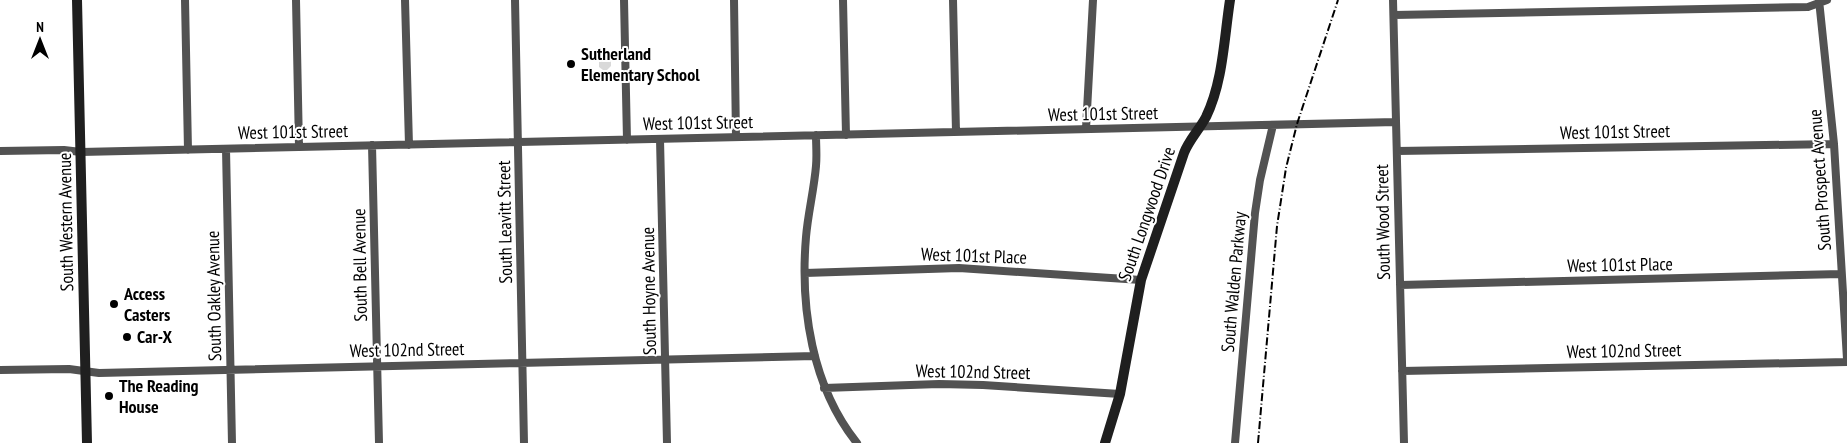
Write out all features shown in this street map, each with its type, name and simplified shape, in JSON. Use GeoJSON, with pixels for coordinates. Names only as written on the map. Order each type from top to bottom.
{"type":"FeatureCollection","features":[{"type":"Feature","properties":{"kind":"street","name":"South Western Avenue"},"geometry":{"type":"LineString","coordinates":[[77,0],[88,443]]}},
{"type":"Feature","properties":{"kind":"street"},"geometry":{"type":"LineString","coordinates":[[185,0],[188,150]]}},
{"type":"Feature","properties":{"kind":"street"},"geometry":{"type":"LineString","coordinates":[[296,0],[299,147]]}},
{"type":"Feature","properties":{"kind":"street"},"geometry":{"type":"LineString","coordinates":[[406,0],[409,145]]}},
{"type":"Feature","properties":{"kind":"street","name":"South Leavitt Street"},"geometry":{"type":"LineString","coordinates":[[515,0],[524,443]]}},
{"type":"Feature","properties":{"kind":"street"},"geometry":{"type":"LineString","coordinates":[[624,0],[627,140]]}},
{"type":"Feature","properties":{"kind":"street"},"geometry":{"type":"LineString","coordinates":[[734,0],[736,137]]}},
{"type":"Feature","properties":{"kind":"street"},"geometry":{"type":"LineString","coordinates":[[843,0],[846,135]]}},
{"type":"Feature","properties":{"kind":"street"},"geometry":{"type":"LineString","coordinates":[[953,0],[956,132]]}},
{"type":"Feature","properties":{"kind":"street"},"geometry":{"type":"LineString","coordinates":[[1086,129],[1093,0]]}},
{"type":"Feature","properties":{"kind":"street","name":"South Longwood Drive"},"geometry":{"type":"LineString","coordinates":[[1105,443],[1120,394],[1141,280],[1184,154],[1205,117],[1217,87],[1230,0]]}},
{"type":"Feature","properties":{"kind":"street","name":"South Wood Street"},"geometry":{"type":"LineString","coordinates":[[1393,0],[1404,443]]}},
{"type":"Feature","properties":{"kind":"street"},"geometry":{"type":"LineString","coordinates":[[1394,15],[1808,8],[1822,1]]}},
{"type":"Feature","properties":{"kind":"street","name":"South Prospect Avenue"},"geometry":{"type":"LineString","coordinates":[[1822,1],[1834,144],[1847,360]]}},
{"type":"Feature","properties":{"kind":"street","name":"West 101st Street"},"geometry":{"type":"LineString","coordinates":[[0,150],[64,150],[81,152],[188,150],[1396,122]]}},
{"type":"Feature","properties":{"kind":"street","name":"South Walden Parkway"},"geometry":{"type":"LineString","coordinates":[[1235,443],[1255,213],[1260,180],[1273,125]]}},
{"type":"Feature","properties":{"kind":"street"},"geometry":{"type":"LineString","coordinates":[[816,135],[817,163],[808,223],[805,273],[808,312],[815,356],[824,388],[844,428],[857,443]]}},
{"type":"Feature","properties":{"kind":"street","name":"South Hoyne Avenue"},"geometry":{"type":"LineString","coordinates":[[660,139],[667,443]]}},
{"type":"Feature","properties":{"kind":"street","name":"West 101st Street"},"geometry":{"type":"LineString","coordinates":[[1397,151],[1834,144]]}},
{"type":"Feature","properties":{"kind":"street","name":"South Bell Avenue"},"geometry":{"type":"LineString","coordinates":[[372,146],[379,443]]}},
{"type":"Feature","properties":{"kind":"street","name":"South Oakley Avenue"},"geometry":{"type":"LineString","coordinates":[[226,149],[232,443]]}},
{"type":"Feature","properties":{"kind":"street","name":"West 101st Place"},"geometry":{"type":"LineString","coordinates":[[805,273],[959,268],[1141,280]]}},
{"type":"Feature","properties":{"kind":"street","name":"West 101st Place"},"geometry":{"type":"LineString","coordinates":[[1400,285],[1841,274]]}},
{"type":"Feature","properties":{"kind":"street","name":"West 102nd Street"},"geometry":{"type":"LineString","coordinates":[[0,370],[69,369],[99,373],[815,356]]}},
{"type":"Feature","properties":{"kind":"street","name":"West 102nd Street"},"geometry":{"type":"LineString","coordinates":[[1402,370],[1847,360]]}},
{"type":"Feature","properties":{"kind":"street","name":"West 102nd Street"},"geometry":{"type":"LineString","coordinates":[[824,388],[939,384],[1120,394]]}},
{"type":"Feature","properties":{"kind":"shaded area"},"geometry":{"type":"Polygon","coordinates":[[[604,49],[611,51],[611,66],[607,70],[599,67],[599,53],[604,49]]]}},
{"type":"Feature","properties":{"kind":"railway"},"geometry":{"type":"LineString","coordinates":[[1258,443],[1277,226],[1286,168],[1297,124],[1338,0]]}},
{"type":"Feature","properties":{"kind":"place","name":"Sutherland Elementary School"},"geometry":{"type":"Point","coordinates":[571,64]}},
{"type":"Feature","properties":{"kind":"place","name":"Access Casters"},"geometry":{"type":"Point","coordinates":[114,304]}},
{"type":"Feature","properties":{"kind":"place","name":"Car-X"},"geometry":{"type":"Point","coordinates":[127,337]}},
{"type":"Feature","properties":{"kind":"place","name":"The Reading House"},"geometry":{"type":"Point","coordinates":[109,396]}}]}
